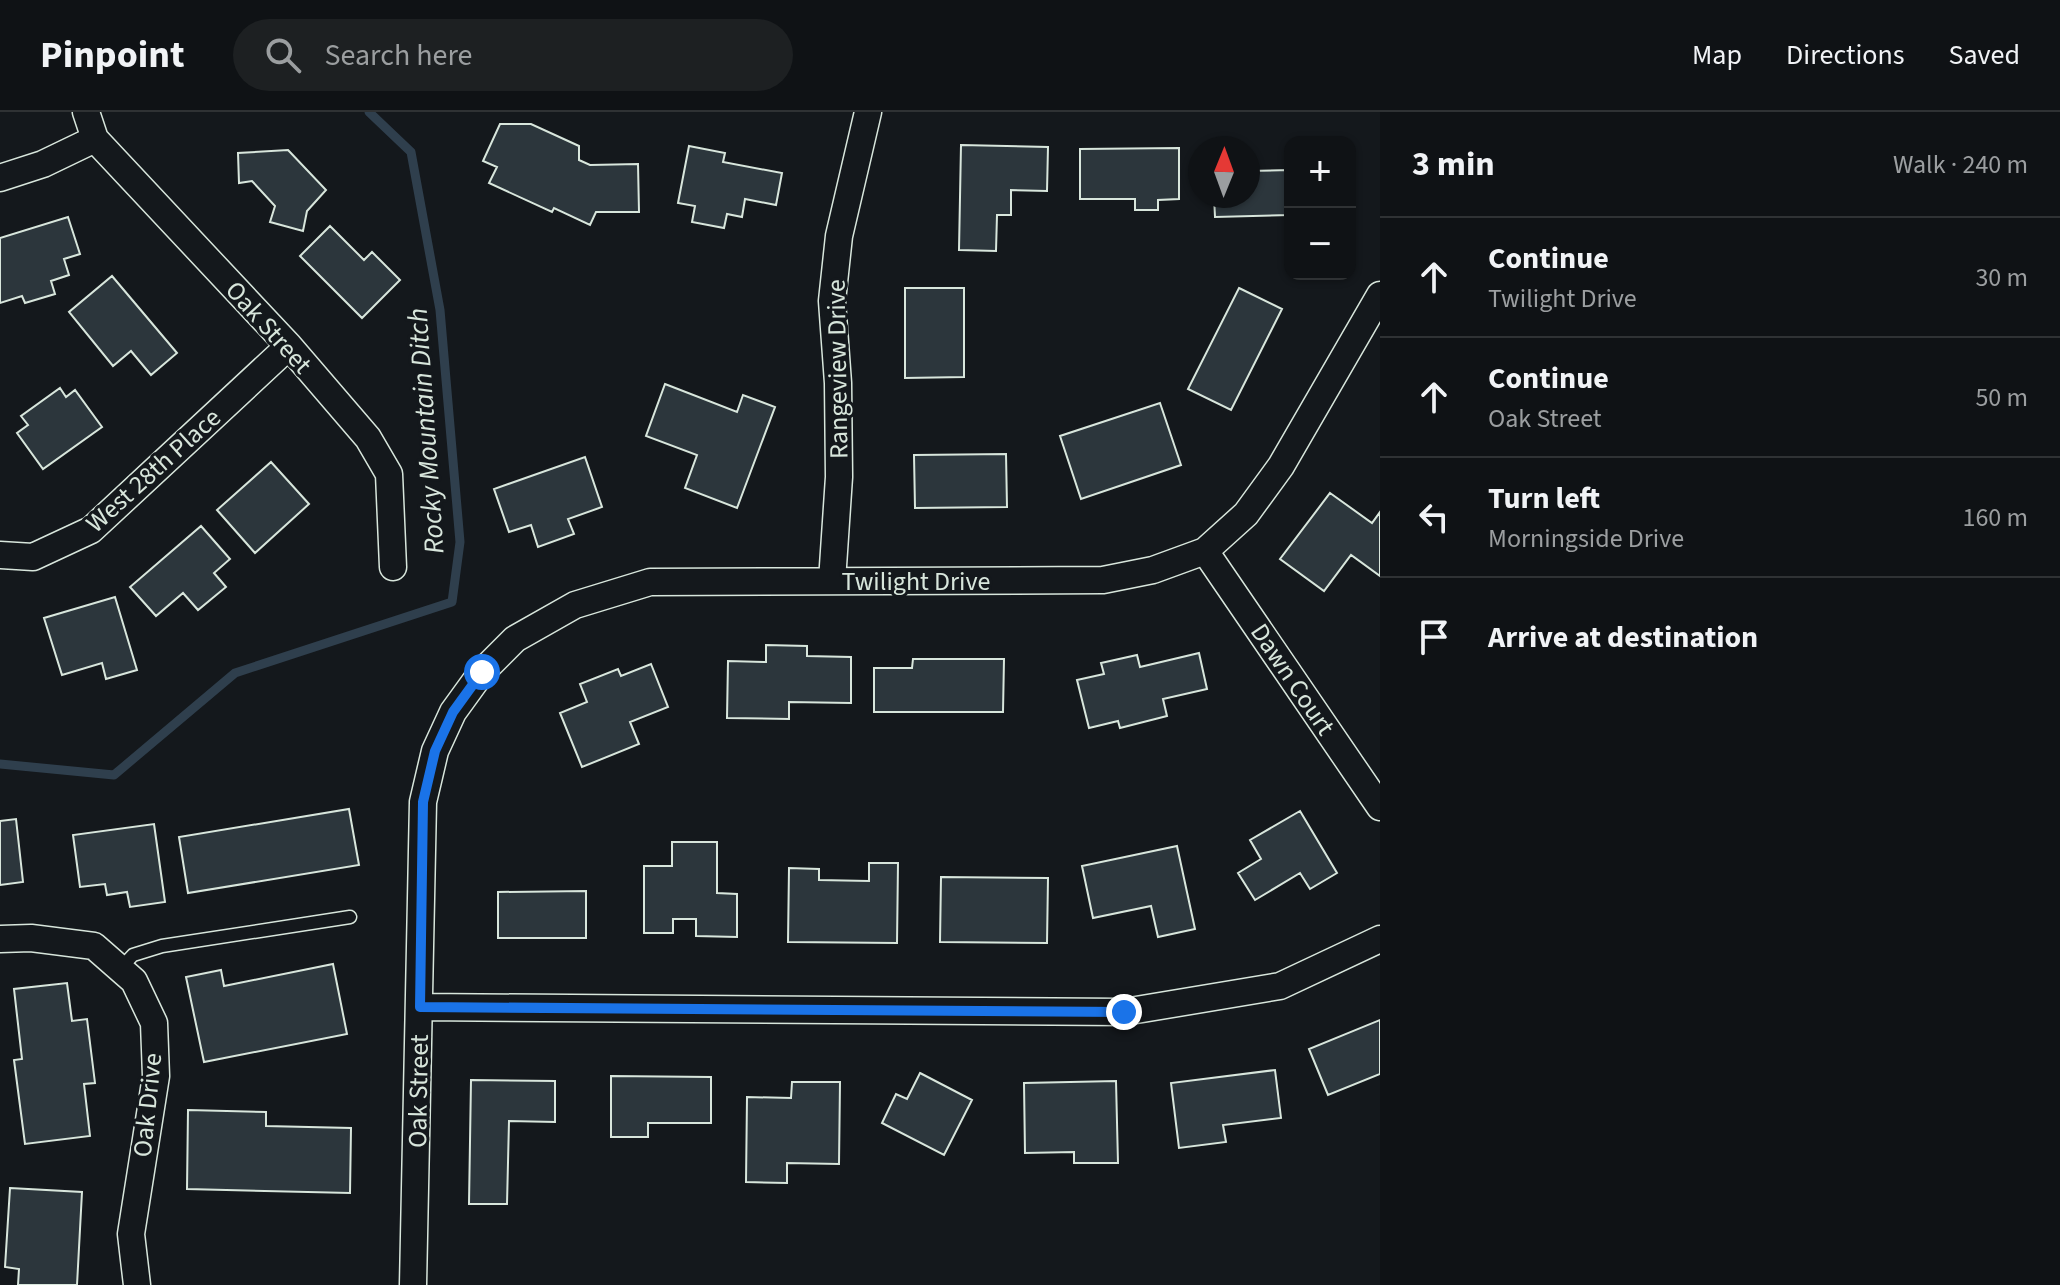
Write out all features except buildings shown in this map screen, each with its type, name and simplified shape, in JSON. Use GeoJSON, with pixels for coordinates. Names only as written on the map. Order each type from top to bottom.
{"type":"FeatureCollection","features":[{"type":"Feature","properties":{"kind":"street","name":"Oak Street"},"geometry":{"type":"LineString","coordinates":[[86,112],[95,139],[289,346],[368,438],[389,474],[393,567]]}},
{"type":"Feature","properties":{"kind":"street","name":"Rangeview Drive"},"geometry":{"type":"LineString","coordinates":[[832,581],[839,461],[838,383],[832,301],[839,236],[868,112]]}},
{"type":"Feature","properties":{"kind":"street"},"geometry":{"type":"LineString","coordinates":[[0,178],[43,164],[95,139]]}},
{"type":"Feature","properties":{"kind":"street","name":"Twilight Drive"},"geometry":{"type":"LineString","coordinates":[[423,802],[435,751],[453,712],[482,672],[515,639],[575,605],[650,582],[1103,580],[1153,570],[1205,551],[1246,514],[1281,466],[1380,295]]}},
{"type":"Feature","properties":{"kind":"street","name":"West 28th Place"},"geometry":{"type":"LineString","coordinates":[[0,555],[33,557],[91,530],[289,346]]}},
{"type":"Feature","properties":{"kind":"street","name":"Dawn Court"},"geometry":{"type":"LineString","coordinates":[[1205,551],[1380,807]]}},
{"type":"Feature","properties":{"kind":"street","name":"Oak Street"},"geometry":{"type":"LineString","coordinates":[[413,1285],[423,802]]}},
{"type":"Feature","properties":{"kind":"street","name":"Oak Drive"},"geometry":{"type":"LineString","coordinates":[[0,939],[31,938],[94,946],[134,981],[154,1023],[156,1076],[131,1234],[137,1285]]}},
{"type":"Feature","properties":{"kind":"street"},"geometry":{"type":"LineString","coordinates":[[420,1007],[1124,1012],[1280,986],[1380,939]]}},
{"type":"Feature","properties":{"kind":"lane"},"geometry":{"type":"LineString","coordinates":[[120,969],[133,955],[146,950],[350,917]]}},
{"type":"Feature","properties":{"kind":"waterway","name":"Rocky Mountain Ditch"},"geometry":{"type":"LineString","coordinates":[[0,764],[114,775],[235,673],[452,602],[460,542],[440,310],[411,152],[369,112]]}},
{"type":"Feature","properties":{"kind":"route"},"geometry":{"type":"LineString","coordinates":[[482,672],[453,712],[435,751],[423,802],[420,1007],[1124,1012]]}}]}
